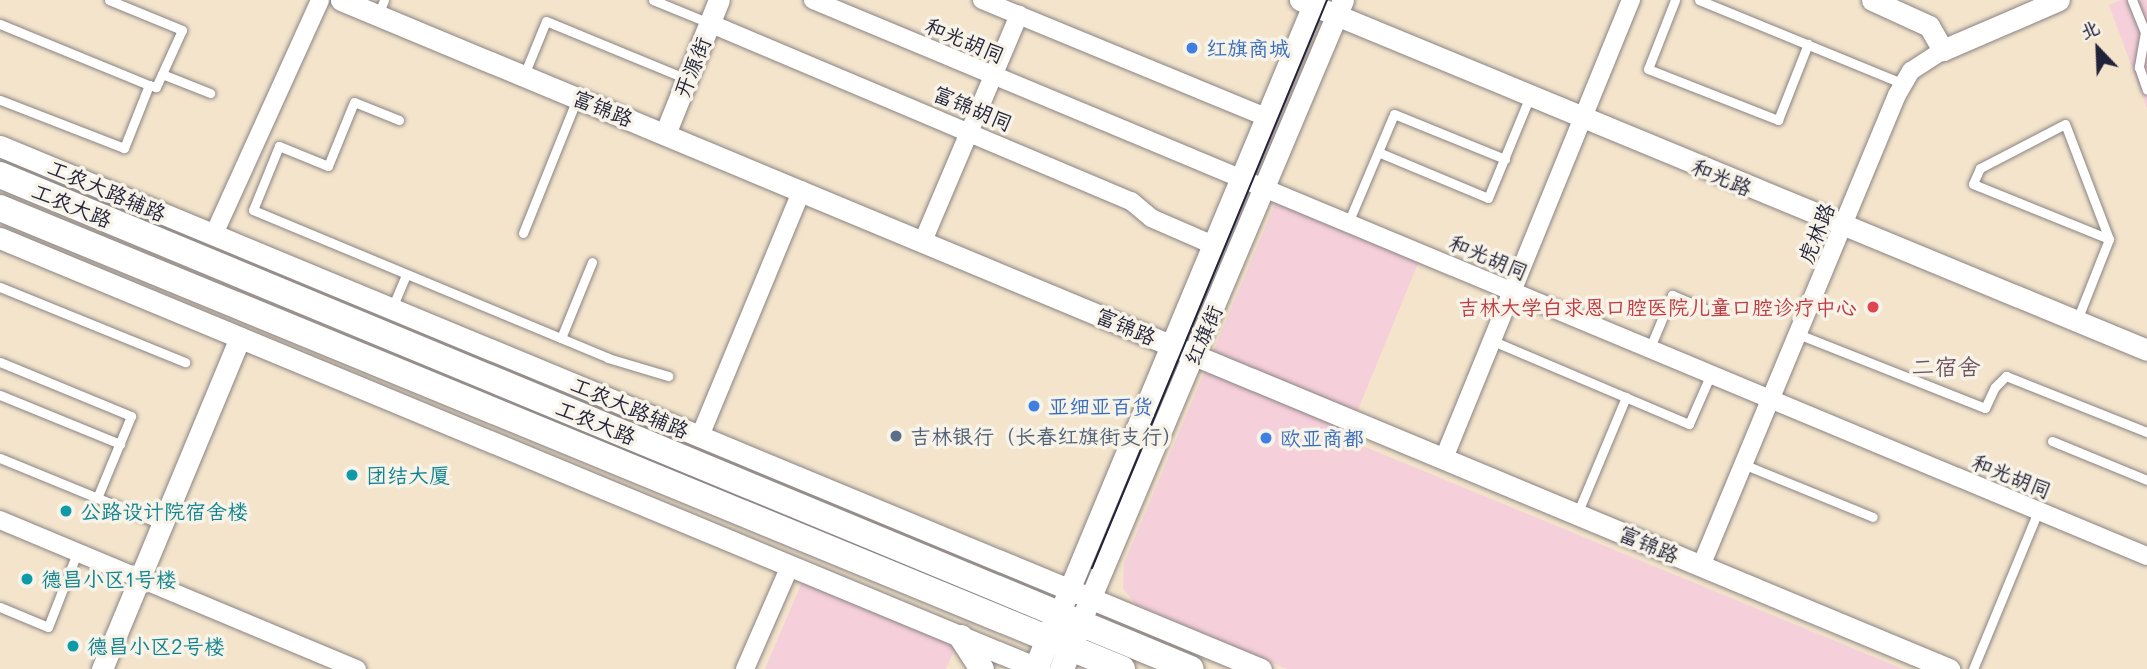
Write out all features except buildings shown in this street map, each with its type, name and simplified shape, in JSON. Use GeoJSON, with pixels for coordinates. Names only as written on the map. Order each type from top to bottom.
{"type":"FeatureCollection","features":[{"type":"Feature","properties":{"kind":"main road","name":"工农大路"},"geometry":{"type":"LineString","coordinates":[[0,175],[1191,669]]}},
{"type":"Feature","properties":{"kind":"main road","name":"工农大路"},"geometry":{"type":"LineString","coordinates":[[0,208],[1060,652],[1122,669]]}},
{"type":"Feature","properties":{"kind":"main road","name":"红旗街"},"geometry":{"type":"LineString","coordinates":[[1037,669],[1060,652],[1070,618]]}},
{"type":"Feature","properties":{"kind":"main road"},"geometry":{"type":"LineString","coordinates":[[961,637],[982,669]]}},
{"type":"Feature","properties":{"kind":"street"},"geometry":{"type":"LineString","coordinates":[[214,234],[320,0]]}},
{"type":"Feature","properties":{"kind":"street","name":"富锦路"},"geometry":{"type":"LineString","coordinates":[[341,0],[381,8],[524,75],[1949,669]]}},
{"type":"Feature","properties":{"kind":"street","name":"开源街"},"geometry":{"type":"LineString","coordinates":[[665,134],[719,0]]}},
{"type":"Feature","properties":{"kind":"street","name":"和光胡同"},"geometry":{"type":"LineString","coordinates":[[813,0],[2147,556]]}},
{"type":"Feature","properties":{"kind":"street"},"geometry":{"type":"LineString","coordinates":[[982,0],[1266,117]]}},
{"type":"Feature","properties":{"kind":"street"},"geometry":{"type":"LineString","coordinates":[[1444,458],[1631,0]]}},
{"type":"Feature","properties":{"kind":"street"},"geometry":{"type":"LineString","coordinates":[[1872,0],[1929,26],[1943,50],[2059,0]]}},
{"type":"Feature","properties":{"kind":"street","name":"和光路"},"geometry":{"type":"LineString","coordinates":[[1309,2],[1339,8],[1583,119],[1843,228],[2147,350]]}},
{"type":"Feature","properties":{"kind":"street","name":"红旗街"},"geometry":{"type":"LineString","coordinates":[[1070,618],[1069,589],[1266,117],[1309,2]]}},
{"type":"Feature","properties":{"kind":"street","name":"红旗街"},"geometry":{"type":"LineString","coordinates":[[1070,618],[1091,598],[1339,8]]}},
{"type":"Feature","properties":{"kind":"street"},"geometry":{"type":"LineString","coordinates":[[923,241],[1019,15]]}},
{"type":"Feature","properties":{"kind":"street","name":"富锦胡同"},"geometry":{"type":"LineString","coordinates":[[709,23],[971,131],[1131,201],[1151,218],[1213,245]]}},
{"type":"Feature","properties":{"kind":"street","name":"虎林路"},"geometry":{"type":"LineString","coordinates":[[1702,566],[1903,83],[1925,58],[1943,50]]}},
{"type":"Feature","properties":{"kind":"street","name":"工农大路辅路"},"geometry":{"type":"LineString","coordinates":[[0,146],[1261,669]]}},
{"type":"Feature","properties":{"kind":"street"},"geometry":{"type":"LineString","coordinates":[[700,436],[802,190]]}},
{"type":"Feature","properties":{"kind":"street"},"geometry":{"type":"LineString","coordinates":[[0,238],[1037,669]]}},
{"type":"Feature","properties":{"kind":"street"},"geometry":{"type":"LineString","coordinates":[[102,669],[240,338]]}},
{"type":"Feature","properties":{"kind":"street"},"geometry":{"type":"LineString","coordinates":[[0,520],[357,669]]}},
{"type":"Feature","properties":{"kind":"street"},"geometry":{"type":"LineString","coordinates":[[745,669],[790,566]]}},
{"type":"Feature","properties":{"kind":"lane"},"geometry":{"type":"LineString","coordinates":[[0,24],[156,87],[182,30],[109,0]]}},
{"type":"Feature","properties":{"kind":"lane"},"geometry":{"type":"LineString","coordinates":[[653,0],[709,23]]}},
{"type":"Feature","properties":{"kind":"lane"},"geometry":{"type":"LineString","coordinates":[[1675,0],[1648,69],[1778,120],[1808,44]]}},
{"type":"Feature","properties":{"kind":"lane"},"geometry":{"type":"LineString","coordinates":[[1699,0],[1903,83]]}},
{"type":"Feature","properties":{"kind":"lane"},"geometry":{"type":"LineString","coordinates":[[2132,0],[2146,28],[2139,67],[2147,90]]}},
{"type":"Feature","properties":{"kind":"lane"},"geometry":{"type":"LineString","coordinates":[[524,75],[546,21],[687,79]]}},
{"type":"Feature","properties":{"kind":"lane"},"geometry":{"type":"LineString","coordinates":[[162,74],[210,93]]}},
{"type":"Feature","properties":{"kind":"lane"},"geometry":{"type":"LineString","coordinates":[[0,100],[124,148],[149,85]]}},
{"type":"Feature","properties":{"kind":"lane"},"geometry":{"type":"LineString","coordinates":[[1378,152],[1488,198],[1530,96]]}},
{"type":"Feature","properties":{"kind":"lane"},"geometry":{"type":"LineString","coordinates":[[523,233],[578,97]]}},
{"type":"Feature","properties":{"kind":"lane"},"geometry":{"type":"LineString","coordinates":[[399,120],[354,102],[328,166],[279,146],[253,210],[561,338],[668,376]]}},
{"type":"Feature","properties":{"kind":"lane"},"geometry":{"type":"LineString","coordinates":[[1348,223],[1394,114],[1504,159]]}},
{"type":"Feature","properties":{"kind":"lane"},"geometry":{"type":"LineString","coordinates":[[2077,321],[2109,239],[2065,124],[1980,168],[1973,184],[2109,239]]}},
{"type":"Feature","properties":{"kind":"lane"},"geometry":{"type":"LineString","coordinates":[[561,338],[592,262]]}},
{"type":"Feature","properties":{"kind":"lane"},"geometry":{"type":"LineString","coordinates":[[392,308],[406,275]]}},
{"type":"Feature","properties":{"kind":"lane"},"geometry":{"type":"LineString","coordinates":[[0,287],[185,362]]}},
{"type":"Feature","properties":{"kind":"lane"},"geometry":{"type":"LineString","coordinates":[[1649,350],[1672,295],[1709,310]]}},
{"type":"Feature","properties":{"kind":"lane"},"geometry":{"type":"LineString","coordinates":[[1798,334],[1985,408],[1995,387],[2006,376],[2147,432]]}},
{"type":"Feature","properties":{"kind":"lane"},"geometry":{"type":"LineString","coordinates":[[1493,341],[1689,424],[1710,376]]}},
{"type":"Feature","properties":{"kind":"lane"},"geometry":{"type":"LineString","coordinates":[[0,362],[131,416],[97,498]]}},
{"type":"Feature","properties":{"kind":"lane"},"geometry":{"type":"LineString","coordinates":[[0,395],[120,444]]}},
{"type":"Feature","properties":{"kind":"lane"},"geometry":{"type":"LineString","coordinates":[[1577,514],[1626,397]]}},
{"type":"Feature","properties":{"kind":"lane"},"geometry":{"type":"LineString","coordinates":[[2052,441],[2147,480]]}},
{"type":"Feature","properties":{"kind":"lane"},"geometry":{"type":"LineString","coordinates":[[0,458],[163,525]]}},
{"type":"Feature","properties":{"kind":"lane"},"geometry":{"type":"LineString","coordinates":[[1743,464],[1873,517]]}},
{"type":"Feature","properties":{"kind":"lane"},"geometry":{"type":"LineString","coordinates":[[1973,669],[2038,511]]}},
{"type":"Feature","properties":{"kind":"lane"},"geometry":{"type":"LineString","coordinates":[[0,607],[48,627],[78,553]]}},
{"type":"Feature","properties":{"kind":"shaded area"},"geometry":{"type":"Polygon","coordinates":[[[2121,0],[2147,0],[2147,108],[2109,5],[2121,0]]]}},
{"type":"Feature","properties":{"kind":"shaded area","name":"欧亚商都"},"geometry":{"type":"Polygon","coordinates":[[[1276,202],[1419,261],[1346,439],[1903,669],[1287,669],[1135,604],[1123,588],[1124,563],[1276,202]]]}},
{"type":"Feature","properties":{"kind":"shaded area"},"geometry":{"type":"Polygon","coordinates":[[[802,582],[956,646],[946,669],[765,669],[802,582]]]}},
{"type":"Feature","properties":{"kind":"tram line"},"geometry":{"type":"LineString","coordinates":[[1092,568],[1327,0]]}},
{"type":"Feature","properties":{"kind":"place","name":"红旗商城"},"geometry":{"type":"Point","coordinates":[1192,48]}},
{"type":"Feature","properties":{"kind":"place","name":"吉林大学白求恩口腔医院儿童口腔诊疗中心"},"geometry":{"type":"Point","coordinates":[1873,307]}},
{"type":"Feature","properties":{"kind":"place","name":"亚细亚百货"},"geometry":{"type":"Point","coordinates":[1034,406]}},
{"type":"Feature","properties":{"kind":"place","name":"吉林银行（长春红旗街支行）"},"geometry":{"type":"Point","coordinates":[896,436]}},
{"type":"Feature","properties":{"kind":"place","name":"欧亚商都"},"geometry":{"type":"Point","coordinates":[1266,438]}},
{"type":"Feature","properties":{"kind":"place","name":"团结大厦"},"geometry":{"type":"Point","coordinates":[352,475]}},
{"type":"Feature","properties":{"kind":"place","name":"公路设计院宿舍楼"},"geometry":{"type":"Point","coordinates":[66,511]}},
{"type":"Feature","properties":{"kind":"place","name":"德昌小区1号楼"},"geometry":{"type":"Point","coordinates":[27,579]}},
{"type":"Feature","properties":{"kind":"place","name":"德昌小区2号楼"},"geometry":{"type":"Point","coordinates":[73,646]}},
{"type":"Feature","properties":{"kind":"district","name":"二宿舍"},"geometry":{"type":"Point","coordinates":[1946,366]}}]}
